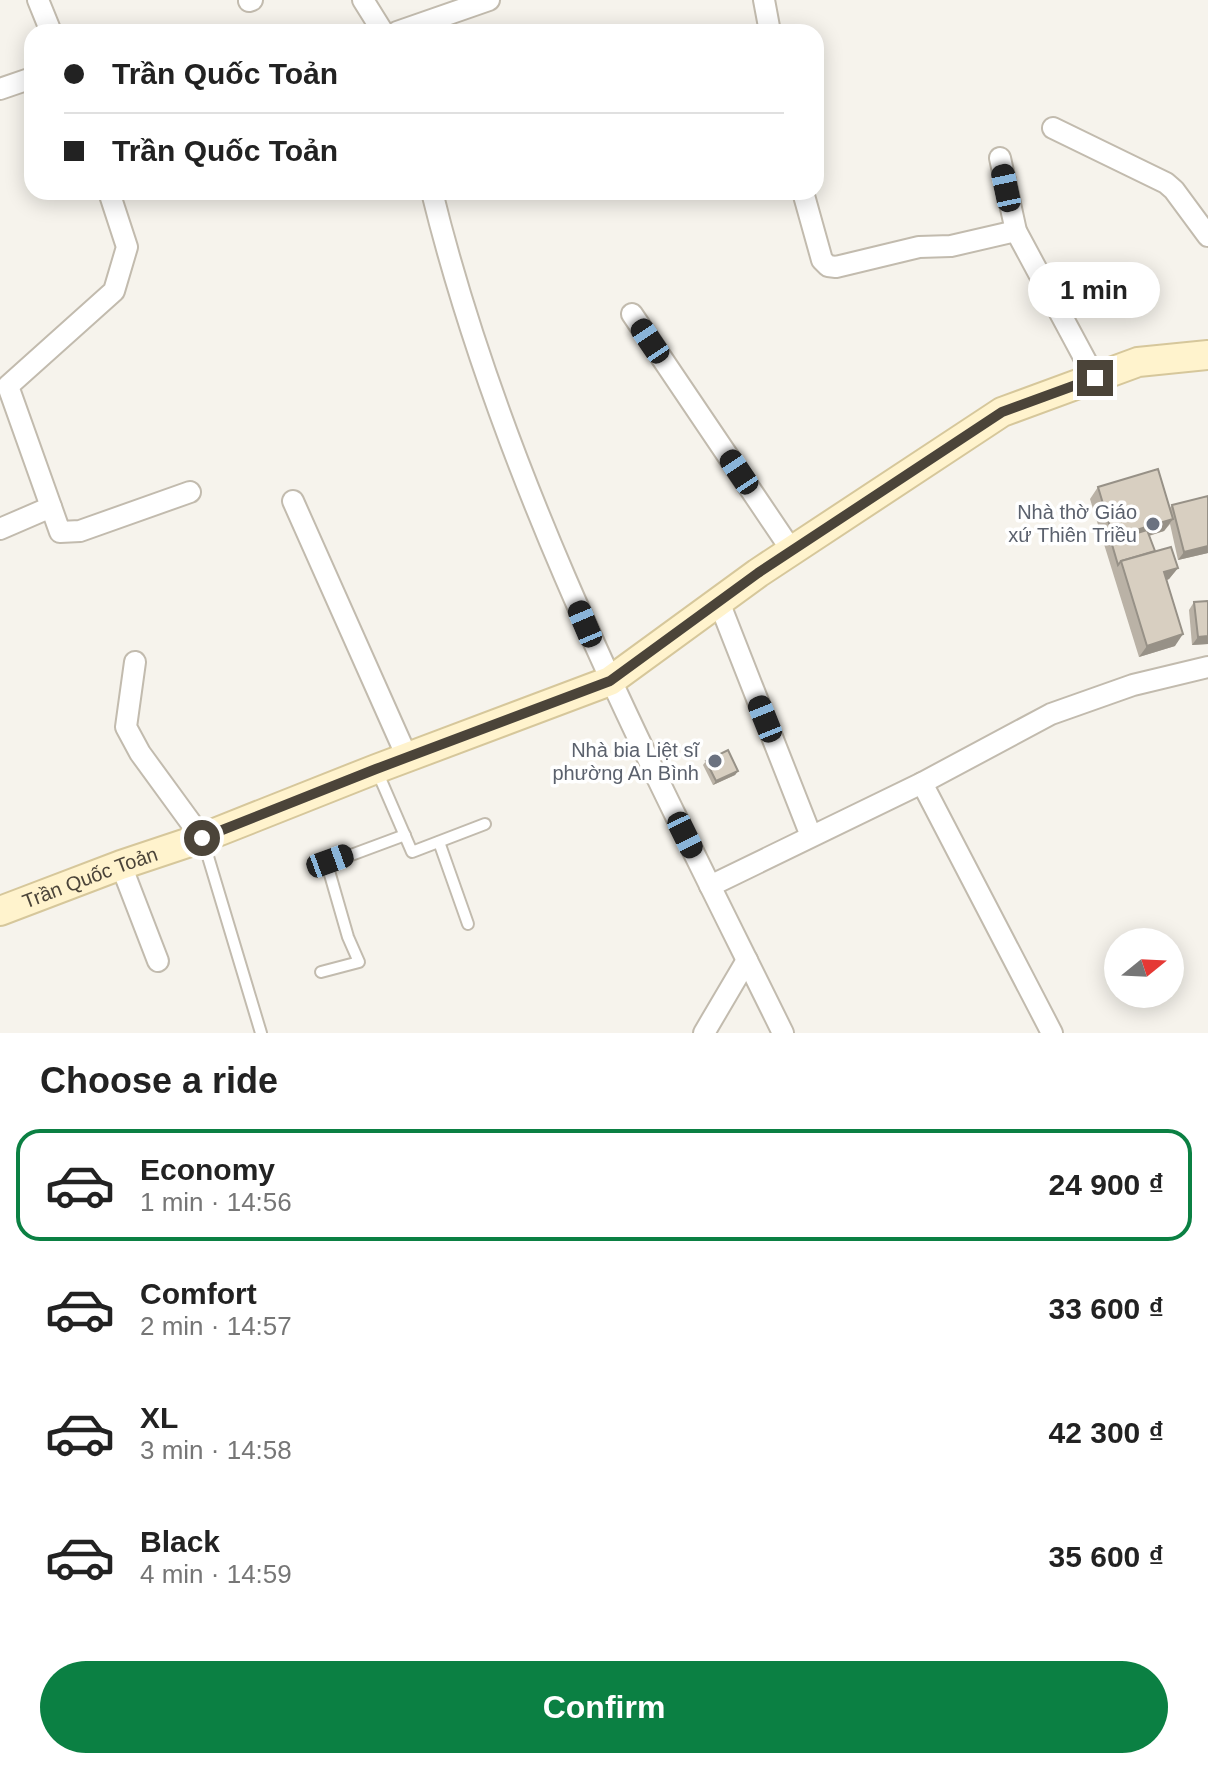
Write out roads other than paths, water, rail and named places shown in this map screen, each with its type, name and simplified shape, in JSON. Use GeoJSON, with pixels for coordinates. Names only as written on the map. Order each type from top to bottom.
{"type":"FeatureCollection","features":[{"type":"Feature","properties":{"kind":"main road","name":"Trần Quốc Toản"},"geometry":{"type":"LineString","coordinates":[[0,911],[202,838],[610,681],[792,551],[1002,412],[1138,362],[1208,355]]}},
{"type":"Feature","properties":{"kind":"street"},"geometry":{"type":"LineString","coordinates":[[38,0],[48,24]]}},
{"type":"Feature","properties":{"kind":"street"},"geometry":{"type":"LineString","coordinates":[[363,0],[378,24]]}},
{"type":"Feature","properties":{"kind":"street"},"geometry":{"type":"LineString","coordinates":[[764,0],[768,24]]}},
{"type":"Feature","properties":{"kind":"street"},"geometry":{"type":"LineString","coordinates":[[419,24],[480,2]]}},
{"type":"Feature","properties":{"kind":"street"},"geometry":{"type":"LineString","coordinates":[[0,89],[24,81]]}},
{"type":"Feature","properties":{"kind":"street"},"geometry":{"type":"LineString","coordinates":[[1053,128],[1166,183],[1208,236]]}},
{"type":"Feature","properties":{"kind":"street"},"geometry":{"type":"LineString","coordinates":[[1000,158],[1016,231],[1095,378]]}},
{"type":"Feature","properties":{"kind":"street"},"geometry":{"type":"LineString","coordinates":[[112,200],[127,247],[114,291],[8,386],[60,532],[71,533],[190,492]]}},
{"type":"Feature","properties":{"kind":"street"},"geometry":{"type":"LineString","coordinates":[[434,200],[447,252],[524,481],[610,681],[783,1033]]}},
{"type":"Feature","properties":{"kind":"street"},"geometry":{"type":"LineString","coordinates":[[805,200],[822,260],[828,266],[836,267],[919,247],[951,246],[1016,231]]}},
{"type":"Feature","properties":{"kind":"street"},"geometry":{"type":"LineString","coordinates":[[632,314],[792,551]]}},
{"type":"Feature","properties":{"kind":"street"},"geometry":{"type":"LineString","coordinates":[[293,501],[407,757]]}},
{"type":"Feature","properties":{"kind":"street"},"geometry":{"type":"LineString","coordinates":[[0,529],[51,507]]}},
{"type":"Feature","properties":{"kind":"street"},"geometry":{"type":"LineString","coordinates":[[719,602],[811,836]]}},
{"type":"Feature","properties":{"kind":"street"},"geometry":{"type":"LineString","coordinates":[[135,662],[126,727],[140,753],[202,838]]}},
{"type":"Feature","properties":{"kind":"street"},"geometry":{"type":"LineString","coordinates":[[710,886],[922,783],[1051,714],[1133,685],[1208,667]]}},
{"type":"Feature","properties":{"kind":"street"},"geometry":{"type":"LineString","coordinates":[[922,783],[1052,1033]]}},
{"type":"Feature","properties":{"kind":"street"},"geometry":{"type":"LineString","coordinates":[[121,865],[158,961]]}},
{"type":"Feature","properties":{"kind":"street"},"geometry":{"type":"LineString","coordinates":[[704,1033],[747,960]]}},
{"type":"Feature","properties":{"kind":"lane"},"geometry":{"type":"LineString","coordinates":[[376,769],[412,852],[485,824]]}},
{"type":"Feature","properties":{"kind":"lane"},"geometry":{"type":"LineString","coordinates":[[321,972],[359,962],[348,937],[327,864],[405,835]]}},
{"type":"Feature","properties":{"kind":"lane"},"geometry":{"type":"LineString","coordinates":[[202,838],[261,1033]]}},
{"type":"Feature","properties":{"kind":"lane"},"geometry":{"type":"LineString","coordinates":[[439,842],[468,924]]}},
{"type":"Feature","properties":{"kind":"place","name":"Nhà thờ Giáo xứ Thiên Triều"},"geometry":{"type":"Point","coordinates":[1153,524]}},
{"type":"Feature","properties":{"kind":"place","name":"Nhà bia Liệt sĩ phường An Bình"},"geometry":{"type":"Point","coordinates":[715,761]}}]}
